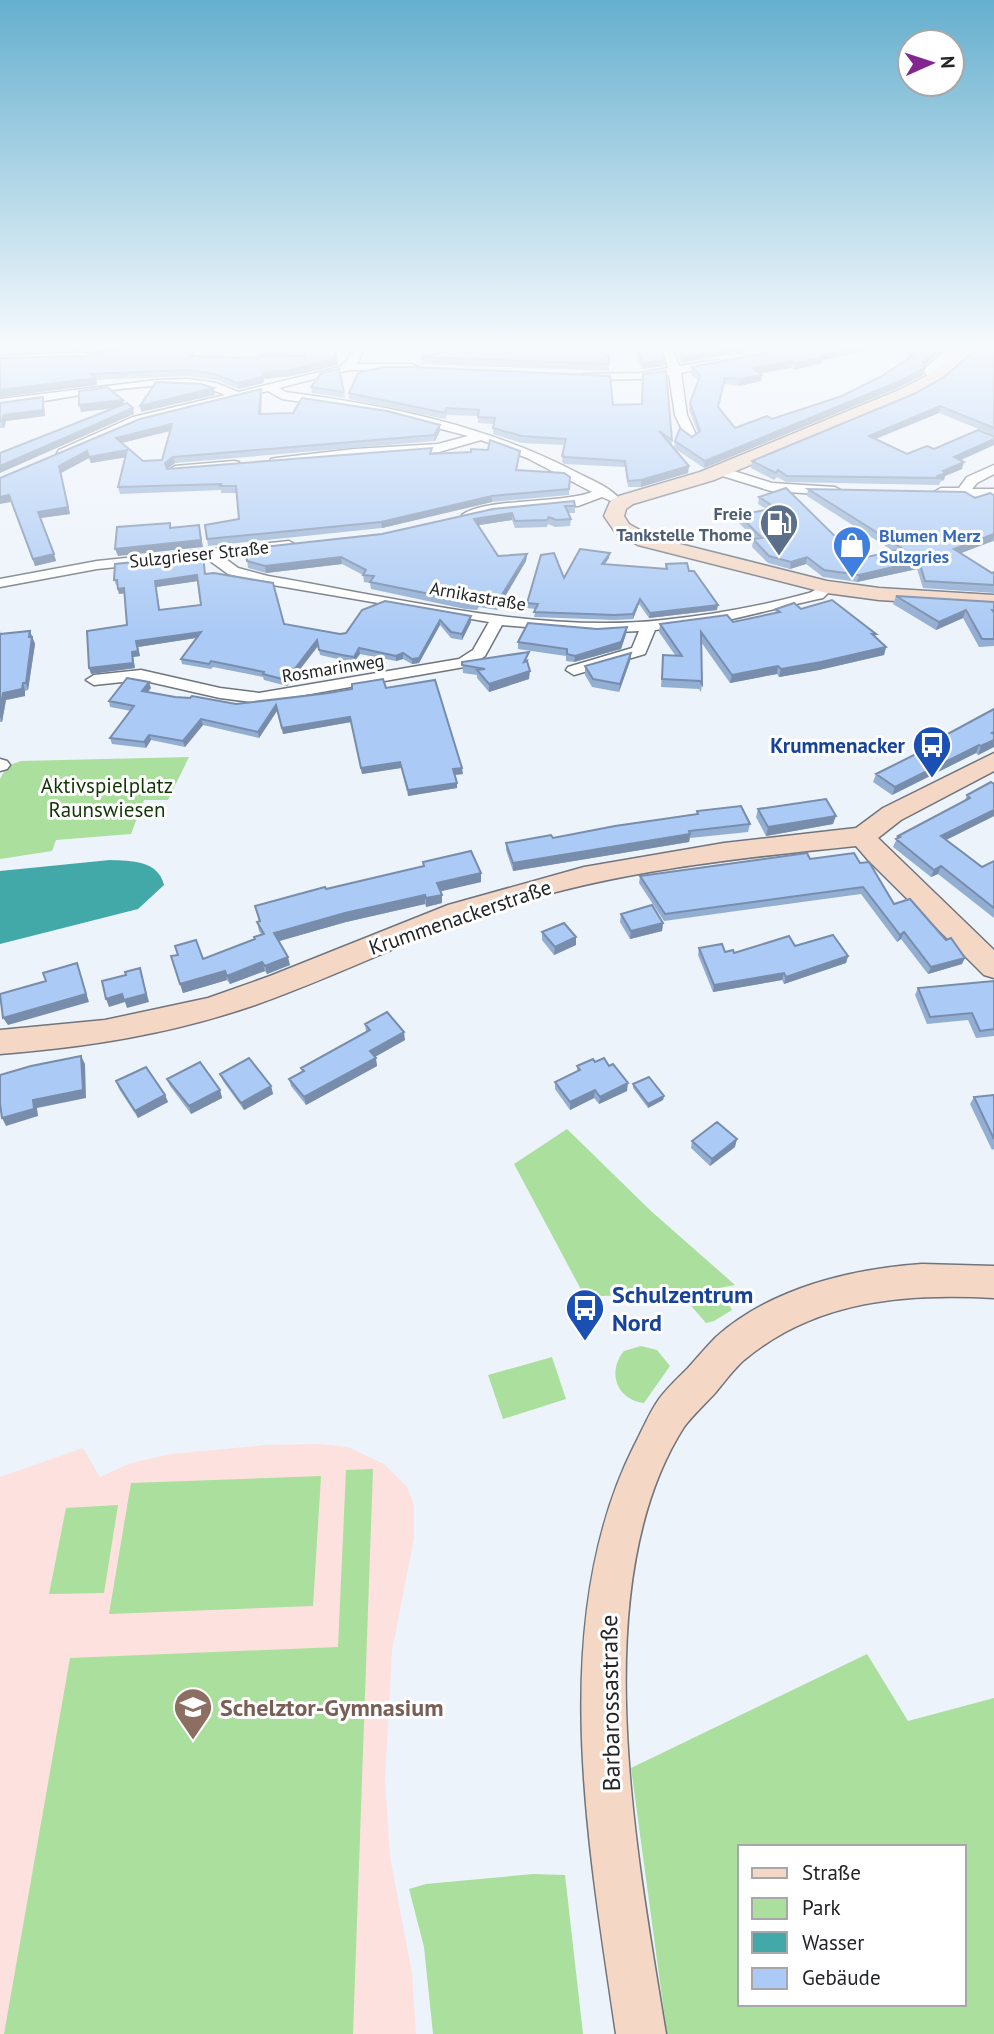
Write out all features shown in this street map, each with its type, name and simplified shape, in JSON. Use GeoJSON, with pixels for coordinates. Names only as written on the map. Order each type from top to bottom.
{"type":"FeatureCollection","features":[{"type":"Feature","properties":{"kind":"main road"},"geometry":{"type":"LineString","coordinates":[[794,441],[721,471],[613,497],[616,521],[627,532],[645,541],[827,587],[879,594],[994,601]]}},
{"type":"Feature","properties":{"kind":"main road","name":"Krummenackerstraße"},"geometry":{"type":"LineString","coordinates":[[0,1042],[109,1031],[208,1010],[466,910],[591,875],[863,836],[892,814],[994,761]]}},
{"type":"Feature","properties":{"kind":"main road"},"geometry":{"type":"LineString","coordinates":[[863,836],[877,854],[994,967]]}},
{"type":"Feature","properties":{"kind":"main road","name":"Barbarossastraße"},"geometry":{"type":"LineString","coordinates":[[641,2034],[614,1834],[605,1690],[607,1623],[614,1565],[628,1505],[648,1453],[666,1420],[703,1373],[749,1334],[794,1308],[836,1292],[886,1282],[943,1279],[994,1282]]}},
{"type":"Feature","properties":{"kind":"street"},"geometry":{"type":"LineString","coordinates":[[47,462],[91,441]]}},
{"type":"Feature","properties":{"kind":"street"},"geometry":{"type":"LineString","coordinates":[[175,470],[435,448],[463,441]]}},
{"type":"Feature","properties":{"kind":"street"},"geometry":{"type":"LineString","coordinates":[[495,441],[551,463],[613,497]]}},
{"type":"Feature","properties":{"kind":"street"},"geometry":{"type":"LineString","coordinates":[[963,492],[972,480],[994,470]]}},
{"type":"Feature","properties":{"kind":"street"},"geometry":{"type":"LineString","coordinates":[[721,471],[775,488],[848,491]]}},
{"type":"Feature","properties":{"kind":"street"},"geometry":{"type":"LineString","coordinates":[[924,492],[994,493]]}},
{"type":"Feature","properties":{"kind":"street"},"geometry":{"type":"LineString","coordinates":[[449,519],[508,507],[613,497]]}},
{"type":"Feature","properties":{"kind":"street","name":"Sulzgrieser Straße"},"geometry":{"type":"LineString","coordinates":[[0,583],[97,565],[306,543]]}},
{"type":"Feature","properties":{"kind":"street","name":"Arnikastraße"},"geometry":{"type":"LineString","coordinates":[[209,553],[229,569],[246,575],[330,592],[569,628],[648,627],[766,608],[820,594],[827,587]]}},
{"type":"Feature","properties":{"kind":"street","name":"Rosmarinweg"},"geometry":{"type":"LineString","coordinates":[[94,680],[133,675],[151,669],[168,683],[239,696],[290,695],[459,665],[479,653],[498,619]]}},
{"type":"Feature","properties":{"kind":"street"},"geometry":{"type":"LineString","coordinates":[[574,670],[639,651],[648,627]]}},
{"type":"Feature","properties":{"kind":"shaded area","name":"Schelztor-Gymnasium"},"geometry":{"type":"Polygon","coordinates":[[[320,1444],[348,1447],[384,1464],[407,1487],[414,1505],[414,1538],[392,1651],[385,1779],[390,1857],[412,1973],[416,2034],[0,2034],[0,1477],[83,1448],[100,1477],[131,1463],[171,1454],[266,1445],[320,1444]]]}},
{"type":"Feature","properties":{"kind":"green space","name":"Aktivspielplatz Raunswiesen"},"geometry":{"type":"Polygon","coordinates":[[[189,757],[168,800],[144,800],[131,834],[56,840],[52,851],[0,859],[0,779],[7,766],[21,761],[189,757]]]}},
{"type":"Feature","properties":{"kind":"green space"},"geometry":{"type":"Polygon","coordinates":[[[567,1129],[651,1211],[735,1285],[719,1288],[732,1310],[706,1323],[679,1292],[585,1297],[514,1164],[567,1129]]]}},
{"type":"Feature","properties":{"kind":"green space"},"geometry":{"type":"Polygon","coordinates":[[[641,1346],[657,1350],[670,1366],[644,1403],[634,1401],[621,1391],[615,1375],[624,1351],[641,1346]]]}},
{"type":"Feature","properties":{"kind":"green space"},"geometry":{"type":"Polygon","coordinates":[[[552,1357],[566,1399],[503,1419],[488,1375],[552,1357]]]}},
{"type":"Feature","properties":{"kind":"green space"},"geometry":{"type":"Polygon","coordinates":[[[373,1469],[353,2034],[4,2034],[70,1658],[338,1647],[346,1470],[373,1469]]]}},
{"type":"Feature","properties":{"kind":"green space"},"geometry":{"type":"Polygon","coordinates":[[[321,1476],[313,1606],[109,1614],[131,1483],[321,1476]]]}},
{"type":"Feature","properties":{"kind":"green space"},"geometry":{"type":"Polygon","coordinates":[[[118,1505],[104,1593],[49,1594],[66,1508],[118,1505]]]}},
{"type":"Feature","properties":{"kind":"green space"},"geometry":{"type":"Polygon","coordinates":[[[867,1654],[908,1721],[994,1698],[994,2034],[667,2034],[631,1768],[867,1654]]]}},
{"type":"Feature","properties":{"kind":"green space"},"geometry":{"type":"Polygon","coordinates":[[[533,1874],[565,1875],[583,2034],[433,2034],[424,1947],[409,1889],[426,1884],[533,1874]]]}},
{"type":"Feature","properties":{"kind":"water"},"geometry":{"type":"Polygon","coordinates":[[[110,860],[150,866],[161,877],[164,885],[138,909],[0,944],[0,871],[110,860]]]}},
{"type":"Feature","properties":{"kind":"building"},"geometry":{"type":"Polygon","coordinates":[[[31,441],[58,441],[0,466],[0,453],[31,441]]]}},
{"type":"Feature","properties":{"kind":"building"},"geometry":{"type":"Polygon","coordinates":[[[88,441],[119,441],[143,461],[162,460],[167,441],[364,441],[173,457],[165,463],[167,469],[432,448],[430,454],[471,452],[471,449],[488,450],[490,441],[493,441],[520,451],[516,470],[564,473],[570,477],[569,489],[492,496],[381,522],[207,539],[205,525],[239,519],[236,486],[220,486],[221,484],[118,487],[127,450],[89,457],[87,451],[59,466],[68,507],[38,512],[54,554],[33,559],[9,495],[0,497],[0,478],[88,441]]]}},
{"type":"Feature","properties":{"kind":"building"},"geometry":{"type":"Polygon","coordinates":[[[566,441],[668,441],[689,466],[641,480],[628,481],[625,461],[562,456],[566,441]]]}},
{"type":"Feature","properties":{"kind":"building"},"geometry":{"type":"Polygon","coordinates":[[[675,441],[754,441],[705,461],[675,441]]]}},
{"type":"Feature","properties":{"kind":"building"},"geometry":{"type":"Polygon","coordinates":[[[801,441],[879,441],[907,454],[927,446],[934,449],[953,441],[990,441],[954,457],[964,462],[943,471],[946,473],[938,476],[942,478],[787,476],[752,461],[801,441]]]}},
{"type":"Feature","properties":{"kind":"building"},"geometry":{"type":"Polygon","coordinates":[[[786,488],[858,559],[903,549],[808,489],[965,492],[975,498],[990,493],[994,495],[994,534],[954,549],[994,572],[994,585],[925,581],[919,561],[859,575],[824,570],[807,557],[791,562],[769,556],[753,539],[762,538],[739,515],[776,508],[759,497],[786,488]]]}},
{"type":"Feature","properties":{"kind":"building"},"geometry":{"type":"Polygon","coordinates":[[[574,501],[575,506],[565,506],[571,519],[556,520],[549,517],[547,520],[515,521],[512,513],[474,519],[498,556],[527,554],[497,603],[478,599],[477,603],[370,582],[374,576],[363,575],[366,570],[341,557],[265,566],[247,561],[246,549],[382,534],[493,509],[574,501]]]}},
{"type":"Feature","properties":{"kind":"building"},"geometry":{"type":"Polygon","coordinates":[[[170,523],[170,528],[199,525],[201,540],[115,549],[117,527],[170,523]]]}},
{"type":"Feature","properties":{"kind":"building"},"geometry":{"type":"Polygon","coordinates":[[[580,549],[610,553],[602,564],[667,569],[666,564],[687,563],[689,571],[694,571],[718,605],[650,613],[640,599],[633,614],[534,612],[538,604],[527,603],[541,555],[554,553],[564,578],[580,549]]]}},
{"type":"Feature","properties":{"kind":"building"},"geometry":{"type":"Polygon","coordinates":[[[203,555],[205,574],[214,573],[273,583],[284,624],[340,634],[346,633],[362,610],[385,601],[471,616],[462,634],[451,632],[440,620],[419,658],[412,659],[403,653],[396,656],[359,648],[354,657],[342,655],[319,650],[317,640],[286,680],[263,674],[264,672],[211,661],[209,664],[181,659],[201,632],[136,641],[138,651],[132,652],[133,663],[89,668],[87,631],[127,625],[124,588],[118,589],[117,580],[114,580],[115,564],[203,555]],[[197,575],[155,581],[159,610],[201,605],[197,575]]]}},
{"type":"Feature","properties":{"kind":"building"},"geometry":{"type":"Polygon","coordinates":[[[896,596],[994,602],[994,639],[982,639],[966,610],[939,622],[896,596]]]}},
{"type":"Feature","properties":{"kind":"building"},"geometry":{"type":"Polygon","coordinates":[[[832,600],[876,634],[872,634],[886,647],[821,662],[781,669],[778,666],[732,675],[701,632],[702,684],[700,681],[662,679],[663,655],[682,656],[660,624],[727,615],[733,622],[780,612],[776,609],[794,603],[801,609],[832,600]]]}},
{"type":"Feature","properties":{"kind":"building"},"geometry":{"type":"Polygon","coordinates":[[[528,623],[597,629],[627,627],[621,642],[575,656],[567,654],[567,649],[518,642],[528,623]]]}},
{"type":"Feature","properties":{"kind":"building"},"geometry":{"type":"Polygon","coordinates":[[[30,631],[29,637],[32,637],[26,683],[23,683],[22,689],[3,693],[0,711],[0,634],[30,631]]]}},
{"type":"Feature","properties":{"kind":"building"},"geometry":{"type":"Polygon","coordinates":[[[529,652],[524,662],[527,661],[530,671],[489,684],[477,670],[485,669],[462,665],[462,662],[529,652]]]}},
{"type":"Feature","properties":{"kind":"building"},"geometry":{"type":"Polygon","coordinates":[[[631,653],[620,684],[593,679],[585,666],[631,653]]]}},
{"type":"Feature","properties":{"kind":"building"},"geometry":{"type":"Polygon","coordinates":[[[127,678],[149,682],[142,691],[236,704],[329,693],[352,689],[352,684],[383,679],[386,688],[435,680],[462,768],[453,769],[457,783],[408,790],[400,762],[361,768],[350,717],[282,728],[276,705],[258,732],[201,719],[183,741],[149,735],[144,742],[110,738],[134,706],[109,701],[127,678]]]}},
{"type":"Feature","properties":{"kind":"building"},"geometry":{"type":"Polygon","coordinates":[[[994,709],[994,740],[895,787],[876,774],[946,739],[942,737],[994,709]]]}},
{"type":"Feature","properties":{"kind":"building"},"geometry":{"type":"Polygon","coordinates":[[[991,782],[994,784],[994,810],[941,836],[982,867],[994,861],[994,908],[941,866],[934,870],[896,839],[970,798],[967,795],[991,782]]]}},
{"type":"Feature","properties":{"kind":"building"},"geometry":{"type":"Polygon","coordinates":[[[826,799],[836,816],[768,827],[758,809],[826,799]]]}},
{"type":"Feature","properties":{"kind":"building"},"geometry":{"type":"Polygon","coordinates":[[[741,806],[750,824],[689,831],[690,834],[513,863],[506,843],[551,835],[553,838],[698,814],[697,811],[741,806]]]}},
{"type":"Feature","properties":{"kind":"building"},"geometry":{"type":"Polygon","coordinates":[[[471,851],[481,873],[437,883],[442,895],[426,898],[425,895],[345,913],[274,933],[288,957],[265,966],[262,962],[227,976],[225,971],[180,984],[171,956],[178,955],[175,946],[196,940],[203,959],[255,939],[254,937],[264,934],[257,922],[260,921],[255,906],[325,887],[326,889],[424,866],[423,862],[471,851]]]}},
{"type":"Feature","properties":{"kind":"building"},"geometry":{"type":"Polygon","coordinates":[[[807,853],[810,859],[854,853],[860,863],[869,862],[894,904],[910,899],[946,940],[951,938],[965,958],[931,967],[904,932],[900,935],[863,887],[665,914],[640,876],[807,853]]]}},
{"type":"Feature","properties":{"kind":"building"},"geometry":{"type":"Polygon","coordinates":[[[652,905],[663,923],[631,931],[621,914],[652,905]]]}},
{"type":"Feature","properties":{"kind":"building"},"geometry":{"type":"Polygon","coordinates":[[[564,923],[576,937],[555,947],[542,932],[564,923]]]}},
{"type":"Feature","properties":{"kind":"building"},"geometry":{"type":"Polygon","coordinates":[[[833,935],[848,956],[786,977],[784,973],[714,985],[699,948],[722,944],[725,952],[733,950],[734,953],[789,936],[795,946],[833,935]]]}},
{"type":"Feature","properties":{"kind":"building"},"geometry":{"type":"Polygon","coordinates":[[[77,963],[86,994],[3,1018],[0,994],[46,981],[43,973],[77,963]]]}},
{"type":"Feature","properties":{"kind":"building"},"geometry":{"type":"Polygon","coordinates":[[[140,968],[146,994],[124,1000],[122,994],[106,999],[102,981],[140,968]]]}},
{"type":"Feature","properties":{"kind":"building"},"geometry":{"type":"Polygon","coordinates":[[[994,981],[994,1029],[980,1031],[972,1013],[930,1017],[918,988],[994,981]]]}},
{"type":"Feature","properties":{"kind":"building"},"geometry":{"type":"Polygon","coordinates":[[[387,1012],[404,1032],[370,1051],[376,1058],[304,1097],[289,1079],[304,1071],[301,1068],[370,1030],[365,1024],[387,1012]]]}},
{"type":"Feature","properties":{"kind":"building"},"geometry":{"type":"Polygon","coordinates":[[[81,1056],[83,1090],[33,1100],[34,1109],[2,1118],[0,1075],[81,1056]]]}},
{"type":"Feature","properties":{"kind":"building"},"geometry":{"type":"Polygon","coordinates":[[[249,1058],[271,1086],[241,1103],[220,1074],[249,1058]]]}},
{"type":"Feature","properties":{"kind":"building"},"geometry":{"type":"Polygon","coordinates":[[[604,1058],[609,1066],[613,1064],[628,1083],[600,1097],[595,1090],[570,1102],[555,1082],[580,1070],[577,1066],[593,1059],[595,1062],[604,1058]]]}},
{"type":"Feature","properties":{"kind":"building"},"geometry":{"type":"Polygon","coordinates":[[[200,1062],[220,1090],[189,1106],[167,1079],[200,1062]]]}},
{"type":"Feature","properties":{"kind":"building"},"geometry":{"type":"Polygon","coordinates":[[[146,1067],[165,1095],[135,1111],[116,1081],[146,1067]]]}},
{"type":"Feature","properties":{"kind":"building"},"geometry":{"type":"Polygon","coordinates":[[[649,1077],[664,1096],[648,1104],[633,1084],[649,1077]]]}},
{"type":"Feature","properties":{"kind":"building"},"geometry":{"type":"Polygon","coordinates":[[[994,1095],[994,1139],[974,1097],[994,1095]]]}},
{"type":"Feature","properties":{"kind":"building"},"geometry":{"type":"Polygon","coordinates":[[[717,1122],[737,1139],[712,1159],[692,1141],[717,1122]]]}},
{"type":"Feature","properties":{"kind":"place","name":"Freie Tankstelle Thome"},"geometry":{"type":"Point","coordinates":[779,557]}},
{"type":"Feature","properties":{"kind":"place","name":"Blumen Merz Sulzgries"},"geometry":{"type":"Point","coordinates":[852,579]}},
{"type":"Feature","properties":{"kind":"place","name":"Krummenacker"},"geometry":{"type":"Point","coordinates":[932,779]}},
{"type":"Feature","properties":{"kind":"place","name":"Schulzentrum Nord"},"geometry":{"type":"Point","coordinates":[585,1342]}},
{"type":"Feature","properties":{"kind":"place","name":"Schelztor-Gymnasium"},"geometry":{"type":"Point","coordinates":[193,1741]}}]}
